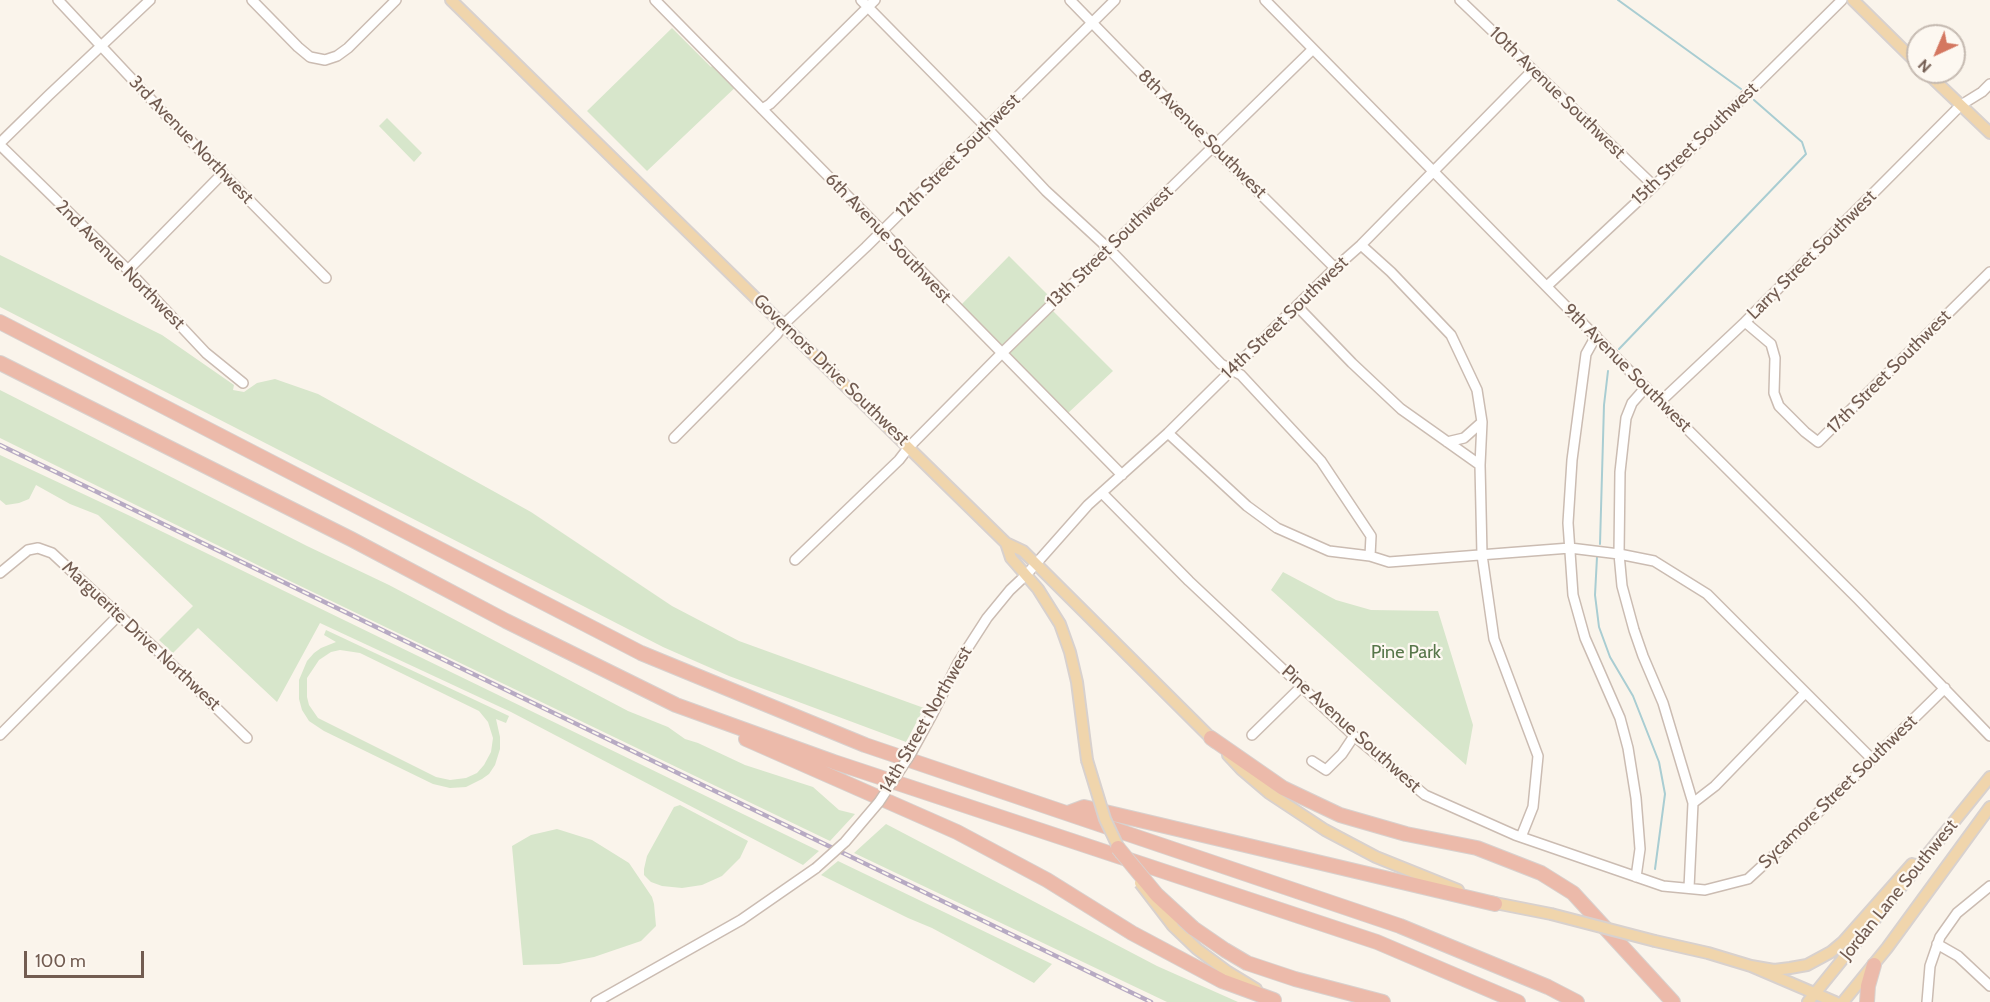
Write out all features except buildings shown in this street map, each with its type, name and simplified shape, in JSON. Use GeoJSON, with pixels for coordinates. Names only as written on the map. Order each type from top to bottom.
{"type":"FeatureCollection","features":[{"type":"Feature","properties":{"kind":"highway"},"geometry":{"type":"LineString","coordinates":[[0,322],[641,653],[865,745],[1400,926],[1548,987],[1577,1002]]}},
{"type":"Feature","properties":{"kind":"highway"},"geometry":{"type":"LineString","coordinates":[[0,363],[676,705],[773,752],[957,832],[1047,880],[1132,933],[1222,981],[1276,1001]]}},
{"type":"Feature","properties":{"kind":"highway"},"geometry":{"type":"LineString","coordinates":[[676,705],[834,762],[1377,942],[1518,1002]]}},
{"type":"Feature","properties":{"kind":"highway"},"geometry":{"type":"LineString","coordinates":[[1211,738],[1283,788],[1340,815],[1406,834],[1478,848],[1541,873],[1573,893],[1673,1002]]}},
{"type":"Feature","properties":{"kind":"highway"},"geometry":{"type":"LineString","coordinates":[[1068,813],[1084,807],[1495,904]]}},
{"type":"Feature","properties":{"kind":"highway"},"geometry":{"type":"LineString","coordinates":[[1118,848],[1157,895],[1193,928],[1247,963],[1295,979],[1383,1002]]}},
{"type":"Feature","properties":{"kind":"highway"},"geometry":{"type":"LineString","coordinates":[[1867,1002],[1868,986],[1874,965]]}},
{"type":"Feature","properties":{"kind":"main road","name":"Governors Drive Southwest"},"geometry":{"type":"LineString","coordinates":[[451,0],[1006,543],[1023,551],[1242,770],[1269,793],[1325,830],[1376,857],[1495,904],[1551,914],[1751,966]]}},
{"type":"Feature","properties":{"kind":"main road"},"geometry":{"type":"LineString","coordinates":[[1853,0],[1906,52]]}},
{"type":"Feature","properties":{"kind":"main road"},"geometry":{"type":"LineString","coordinates":[[1939,84],[1990,133]]}},
{"type":"Feature","properties":{"kind":"main road"},"geometry":{"type":"LineString","coordinates":[[1006,543],[1011,558],[1047,602],[1060,624],[1077,682],[1087,759],[1105,819],[1118,848],[1152,900],[1173,926],[1197,949],[1276,1001]]}},
{"type":"Feature","properties":{"kind":"main road","name":"Jordan Lane Southwest"},"geometry":{"type":"LineString","coordinates":[[1808,1002],[1990,777]]}},
{"type":"Feature","properties":{"kind":"main road"},"geometry":{"type":"LineString","coordinates":[[1751,966],[1774,970],[1790,968],[1807,965],[1831,952],[1843,942],[1966,807]]}},
{"type":"Feature","properties":{"kind":"main road","name":"Jordan Lane Southwest"},"geometry":{"type":"LineString","coordinates":[[1843,1002],[1874,965],[1990,807]]}},
{"type":"Feature","properties":{"kind":"main road"},"geometry":{"type":"LineString","coordinates":[[1751,966],[1834,1002]]}},
{"type":"Feature","properties":{"kind":"street","name":"3rd Avenue Northwest"},"geometry":{"type":"LineString","coordinates":[[58,0],[174,124],[327,278]]}},
{"type":"Feature","properties":{"kind":"street"},"geometry":{"type":"LineString","coordinates":[[0,144],[150,0]]}},
{"type":"Feature","properties":{"kind":"street"},"geometry":{"type":"LineString","coordinates":[[252,0],[310,57],[325,60],[337,56],[348,48],[396,0]]}},
{"type":"Feature","properties":{"kind":"street","name":"6th Avenue Southwest"},"geometry":{"type":"LineString","coordinates":[[655,0],[1122,475]]}},
{"type":"Feature","properties":{"kind":"street","name":"8th Avenue Southwest"},"geometry":{"type":"LineString","coordinates":[[1070,0],[1335,268]]}},
{"type":"Feature","properties":{"kind":"street","name":"12th Street Southwest"},"geometry":{"type":"LineString","coordinates":[[674,438],[777,334],[784,324],[882,231],[1115,0]]}},
{"type":"Feature","properties":{"kind":"street","name":"9th Avenue Southwest"},"geometry":{"type":"LineString","coordinates":[[1265,0],[1990,736]]}},
{"type":"Feature","properties":{"kind":"street","name":"10th Avenue Southwest"},"geometry":{"type":"LineString","coordinates":[[1460,0],[1654,186]]}},
{"type":"Feature","properties":{"kind":"street","name":"15th Street Southwest"},"geometry":{"type":"LineString","coordinates":[[1547,286],[1654,186],[1842,0]]}},
{"type":"Feature","properties":{"kind":"street"},"geometry":{"type":"LineString","coordinates":[[762,109],[770,104],[868,2],[1046,191],[1108,249],[1221,364],[1240,375],[1321,461],[1371,536],[1370,556]]}},
{"type":"Feature","properties":{"kind":"street","name":"13th Street Southwest"},"geometry":{"type":"LineString","coordinates":[[795,560],[899,460],[909,447],[1002,353],[1313,49]]}},
{"type":"Feature","properties":{"kind":"street","name":"14th Street Southwest"},"geometry":{"type":"LineString","coordinates":[[1035,563],[1089,505],[1168,433],[1361,245],[1533,70]]}},
{"type":"Feature","properties":{"kind":"street","name":"Larry Street Southwest"},"geometry":{"type":"LineString","coordinates":[[1660,402],[1745,322],[1961,105],[1990,84]]}},
{"type":"Feature","properties":{"kind":"street","name":"2nd Avenue Northwest"},"geometry":{"type":"LineString","coordinates":[[0,144],[128,270],[206,352],[243,383]]}},
{"type":"Feature","properties":{"kind":"street"},"geometry":{"type":"LineString","coordinates":[[128,270],[223,173]]}},
{"type":"Feature","properties":{"kind":"street"},"geometry":{"type":"LineString","coordinates":[[1361,245],[1391,272],[1451,335],[1477,390],[1482,422],[1480,465],[1482,555],[1494,639],[1538,756],[1533,807],[1521,837]]}},
{"type":"Feature","properties":{"kind":"street","name":"17th Street Southwest"},"geometry":{"type":"LineString","coordinates":[[1745,322],[1771,344],[1775,358],[1774,393],[1779,405],[1818,442],[1990,272]]}},
{"type":"Feature","properties":{"kind":"street"},"geometry":{"type":"LineString","coordinates":[[1297,306],[1401,409],[1480,465]]}},
{"type":"Feature","properties":{"kind":"street"},"geometry":{"type":"LineString","coordinates":[[1596,336],[1586,354],[1572,460],[1568,523],[1573,595],[1585,638],[1620,718],[1628,748],[1636,798],[1640,849],[1636,877]]}},
{"type":"Feature","properties":{"kind":"street"},"geometry":{"type":"LineString","coordinates":[[1646,387],[1632,403],[1626,418],[1620,472],[1619,554],[1623,586],[1634,630],[1642,656],[1663,703],[1693,803],[1689,888]]}},
{"type":"Feature","properties":{"kind":"street"},"geometry":{"type":"LineString","coordinates":[[1447,442],[1464,438],[1482,422]]}},
{"type":"Feature","properties":{"kind":"street"},"geometry":{"type":"LineString","coordinates":[[1168,433],[1247,506],[1277,528],[1329,551],[1370,556],[1389,562],[1570,548],[1653,561],[1707,594],[1872,759]]}},
{"type":"Feature","properties":{"kind":"street","name":"Pine Avenue Southwest"},"geometry":{"type":"LineString","coordinates":[[1102,493],[1189,581],[1354,736],[1425,795],[1521,837],[1663,886],[1689,888]]}},
{"type":"Feature","properties":{"kind":"street","name":"Marguerite Drive Northwest"},"geometry":{"type":"LineString","coordinates":[[0,573],[28,550],[38,548],[52,553],[247,738]]}},
{"type":"Feature","properties":{"kind":"street","name":"14th Street Northwest"},"geometry":{"type":"LineString","coordinates":[[596,1002],[741,920],[816,868],[845,842],[879,802],[910,755],[958,663],[977,632],[1035,563]]}},
{"type":"Feature","properties":{"kind":"street"},"geometry":{"type":"LineString","coordinates":[[0,735],[118,616]]}},
{"type":"Feature","properties":{"kind":"street"},"geometry":{"type":"LineString","coordinates":[[1252,735],[1302,686]]}},
{"type":"Feature","properties":{"kind":"street","name":"Sycamore Street Southwest"},"geometry":{"type":"LineString","coordinates":[[1689,888],[1705,890],[1748,879],[1793,838],[1945,688]]}},
{"type":"Feature","properties":{"kind":"street"},"geometry":{"type":"LineString","coordinates":[[1693,803],[1715,786],[1805,693]]}},
{"type":"Feature","properties":{"kind":"street"},"geometry":{"type":"LineString","coordinates":[[1312,761],[1326,770],[1342,754],[1354,736]]}},
{"type":"Feature","properties":{"kind":"street"},"geometry":{"type":"LineString","coordinates":[[1927,1002],[1928,974],[1937,944],[1957,913],[1990,886]]}},
{"type":"Feature","properties":{"kind":"street"},"geometry":{"type":"LineString","coordinates":[[1937,944],[1958,956],[1990,986]]}},
{"type":"Feature","properties":{"kind":"green space"},"geometry":{"type":"Polygon","coordinates":[[[672,28],[711,67],[719,59],[741,82],[647,171],[587,111],[672,28]]]}},
{"type":"Feature","properties":{"kind":"green space"},"geometry":{"type":"Polygon","coordinates":[[[387,118],[422,153],[414,162],[379,126],[387,118]]]}},
{"type":"Feature","properties":{"kind":"green space"},"geometry":{"type":"Polygon","coordinates":[[[0,255],[162,335],[234,385],[233,390],[244,392],[257,383],[275,379],[318,394],[531,512],[672,606],[739,641],[924,708],[906,742],[729,676],[663,647],[0,307],[0,255]]]}},
{"type":"Feature","properties":{"kind":"green space"},"geometry":{"type":"Polygon","coordinates":[[[1009,256],[1055,302],[1050,308],[1113,371],[1067,414],[961,305],[1009,256]]]}},
{"type":"Feature","properties":{"kind":"green space"},"geometry":{"type":"Polygon","coordinates":[[[0,390],[307,546],[389,585],[628,711],[668,727],[685,739],[745,765],[813,787],[839,810],[855,814],[830,841],[292,582],[0,438],[0,390]]]}},
{"type":"Feature","properties":{"kind":"green space"},"geometry":{"type":"Polygon","coordinates":[[[0,455],[819,851],[803,865],[511,712],[320,623],[277,702],[198,628],[173,653],[159,640],[193,606],[98,515],[70,504],[36,485],[29,499],[6,505],[0,500],[0,455]]]}},
{"type":"Feature","properties":{"kind":"green space","name":"Pine Park"},"geometry":{"type":"Polygon","coordinates":[[[1283,572],[1336,600],[1371,610],[1438,611],[1473,725],[1466,765],[1271,590],[1283,572]]]}},
{"type":"Feature","properties":{"kind":"green space"},"geometry":{"type":"Polygon","coordinates":[[[326,630],[509,716],[506,723],[496,719],[500,749],[495,765],[489,774],[466,787],[450,788],[433,784],[324,731],[309,721],[302,710],[299,699],[299,680],[307,661],[314,653],[336,642],[324,635],[326,630]],[[340,650],[331,652],[319,660],[307,678],[309,705],[318,718],[436,777],[450,780],[466,778],[477,773],[491,752],[493,738],[488,722],[479,711],[360,653],[340,650]]]}},
{"type":"Feature","properties":{"kind":"green space"},"geometry":{"type":"Polygon","coordinates":[[[680,805],[748,841],[740,858],[722,876],[702,885],[682,888],[662,886],[651,882],[644,875],[647,856],[674,807],[680,805]]]}},
{"type":"Feature","properties":{"kind":"green space"},"geometry":{"type":"Polygon","coordinates":[[[886,824],[1157,966],[1238,1002],[1167,1002],[854,853],[886,824]]]}},
{"type":"Feature","properties":{"kind":"green space"},"geometry":{"type":"Polygon","coordinates":[[[557,829],[592,840],[629,863],[652,897],[656,926],[641,941],[594,957],[559,964],[523,965],[512,846],[531,835],[557,829]]]}},
{"type":"Feature","properties":{"kind":"green space"},"geometry":{"type":"Polygon","coordinates":[[[838,861],[1052,964],[1034,983],[932,928],[821,875],[838,861]]]}},
{"type":"Feature","properties":{"kind":"waterway"},"geometry":{"type":"LineString","coordinates":[[1618,0],[1741,89]]}},
{"type":"Feature","properties":{"kind":"waterway"},"geometry":{"type":"LineString","coordinates":[[1619,349],[1806,154],[1802,142],[1754,100]]}},
{"type":"Feature","properties":{"kind":"waterway"},"geometry":{"type":"LineString","coordinates":[[1600,544],[1604,405],[1608,371]]}},
{"type":"Feature","properties":{"kind":"waterway"},"geometry":{"type":"LineString","coordinates":[[1597,557],[1595,595],[1599,627],[1610,657],[1633,696],[1659,762],[1665,794],[1655,869]]}},
{"type":"Feature","properties":{"kind":"railway"},"geometry":{"type":"LineString","coordinates":[[0,445],[1151,1002]]}}]}
